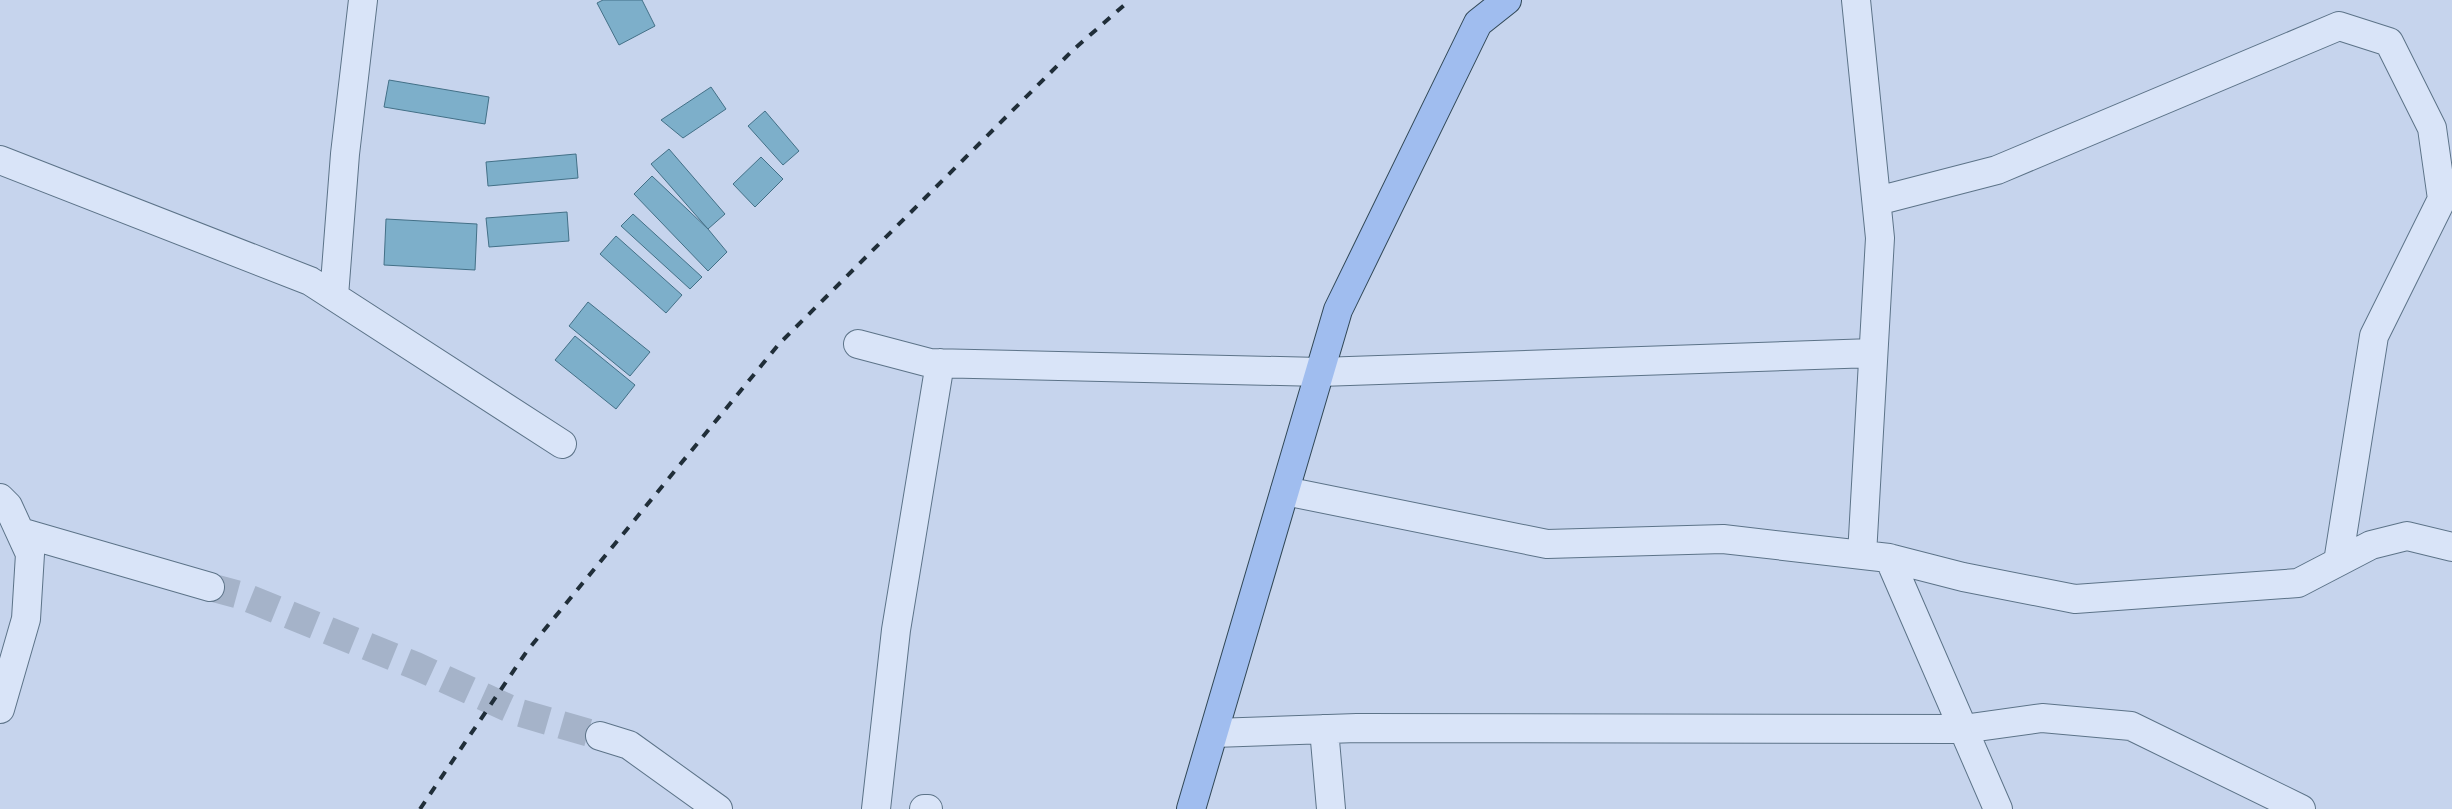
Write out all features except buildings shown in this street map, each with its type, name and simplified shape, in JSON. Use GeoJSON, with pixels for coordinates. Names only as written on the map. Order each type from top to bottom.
{"type":"FeatureCollection","features":[{"type":"Feature","properties":{"kind":"main road"},"geometry":{"type":"LineString","coordinates":[[1191,809],[1338,310],[1478,23],[1507,0]]}},
{"type":"Feature","properties":{"kind":"street"},"geometry":{"type":"LineString","coordinates":[[334,296],[345,154],[363,0]]}},
{"type":"Feature","properties":{"kind":"street"},"geometry":{"type":"LineString","coordinates":[[1856,0],[1880,238],[1862,555]]}},
{"type":"Feature","properties":{"kind":"street"},"geometry":{"type":"LineString","coordinates":[[1877,201],[1997,170],[2339,26],[2389,42],[2432,128],[2442,199],[2374,336],[2338,562]]}},
{"type":"Feature","properties":{"kind":"street"},"geometry":{"type":"LineString","coordinates":[[0,160],[310,281],[562,444]]}},
{"type":"Feature","properties":{"kind":"street"},"geometry":{"type":"LineString","coordinates":[[858,344],[930,363],[1320,372],[1873,353]]}},
{"type":"Feature","properties":{"kind":"street"},"geometry":{"type":"LineString","coordinates":[[876,809],[896,630],[940,363]]}},
{"type":"Feature","properties":{"kind":"street"},"geometry":{"type":"LineString","coordinates":[[1285,491],[1547,544],[1723,539],[1889,558],[1963,576],[2075,599],[2298,583],[2371,545],[2407,536],[2452,547]]}},
{"type":"Feature","properties":{"kind":"street"},"geometry":{"type":"LineString","coordinates":[[0,498],[8,506],[30,554],[26,619],[0,710]]}},
{"type":"Feature","properties":{"kind":"street"},"geometry":{"type":"LineString","coordinates":[[20,532],[210,587]]}},
{"type":"Feature","properties":{"kind":"street"},"geometry":{"type":"LineString","coordinates":[[1889,558],[1998,809]]}},
{"type":"Feature","properties":{"kind":"street"},"geometry":{"type":"LineString","coordinates":[[1214,733],[1324,729],[1963,729],[2042,718],[2131,726],[2301,809]]}},
{"type":"Feature","properties":{"kind":"street"},"geometry":{"type":"LineString","coordinates":[[1324,729],[1331,809]]}},
{"type":"Feature","properties":{"kind":"street"},"geometry":{"type":"LineString","coordinates":[[600,736],[629,745],[718,809]]}},
{"type":"Feature","properties":{"kind":"tunnel"},"geometry":{"type":"LineString","coordinates":[[210,587],[243,596],[416,666],[517,712],[600,736]]}},
{"type":"Feature","properties":{"kind":"railway"},"geometry":{"type":"LineString","coordinates":[[420,809],[527,651],[779,344],[1073,50],[1130,0]]}}]}
